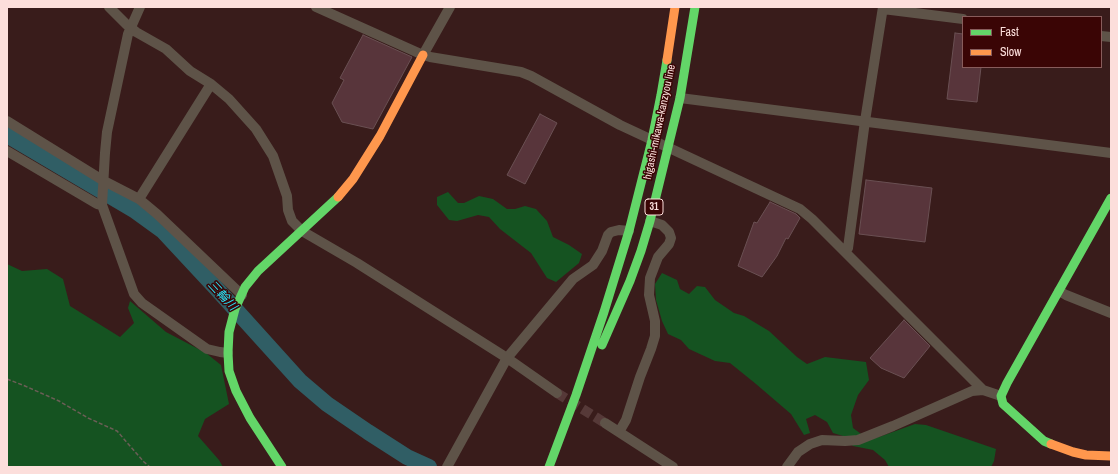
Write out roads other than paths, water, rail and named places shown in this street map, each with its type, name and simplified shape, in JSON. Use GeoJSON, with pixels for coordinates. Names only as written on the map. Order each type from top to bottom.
{"type":"FeatureCollection","features":[{"type":"Feature","properties":{"kind":"main road","name":"higashi-mikawa-kanzyou line"},"geometry":{"type":"LineString","coordinates":[[549,467],[576,395],[629,231],[662,95],[675,7]]}},
{"type":"Feature","properties":{"kind":"main road","name":"higashi-mikawa-kanzyou line"},"geometry":{"type":"LineString","coordinates":[[576,395],[616,315],[641,251],[650,221],[680,98],[695,7]]}},
{"type":"Feature","properties":{"kind":"main road"},"geometry":{"type":"LineString","coordinates":[[282,467],[250,418],[236,391],[229,371],[229,332],[235,309],[246,287],[258,271],[342,193],[353,179],[380,136],[423,55]]}},
{"type":"Feature","properties":{"kind":"main road"},"geometry":{"type":"LineString","coordinates":[[1111,198],[1001,396],[1003,404],[1044,441],[1072,452],[1086,455],[1111,456]]}},
{"type":"Feature","properties":{"kind":"street"},"geometry":{"type":"LineString","coordinates":[[109,7],[136,32],[166,49],[190,71],[211,84],[229,99],[256,129],[273,156],[287,196],[288,210],[292,221],[302,231],[507,358],[557,393]]}},
{"type":"Feature","properties":{"kind":"street"},"geometry":{"type":"LineString","coordinates":[[140,7],[128,34],[108,132],[105,153],[102,203],[134,294],[142,303],[208,349],[228,352]]}},
{"type":"Feature","properties":{"kind":"street"},"geometry":{"type":"LineString","coordinates":[[316,7],[423,55],[522,72],[620,126],[800,209],[812,219],[983,390]]}},
{"type":"Feature","properties":{"kind":"street"},"geometry":{"type":"LineString","coordinates":[[423,55],[450,7]]}},
{"type":"Feature","properties":{"kind":"street"},"geometry":{"type":"LineString","coordinates":[[845,252],[848,248],[865,121],[883,8],[962,19]]}},
{"type":"Feature","properties":{"kind":"street"},"geometry":{"type":"LineString","coordinates":[[139,199],[211,84]]}},
{"type":"Feature","properties":{"kind":"street"},"geometry":{"type":"LineString","coordinates":[[680,98],[1111,153]]}},
{"type":"Feature","properties":{"kind":"street"},"geometry":{"type":"LineString","coordinates":[[7,121],[104,182],[139,199],[157,214],[241,297]]}},
{"type":"Feature","properties":{"kind":"street"},"geometry":{"type":"LineString","coordinates":[[7,151],[97,204],[102,203]]}},
{"type":"Feature","properties":{"kind":"street"},"geometry":{"type":"LineString","coordinates":[[619,432],[626,420],[655,336],[655,321],[649,295],[650,278],[658,256],[669,244],[671,238],[669,232],[662,225],[650,221]]}},
{"type":"Feature","properties":{"kind":"street"},"geometry":{"type":"LineString","coordinates":[[448,465],[507,358],[573,280],[593,265],[602,252],[608,235],[611,232],[619,230],[629,231]]}},
{"type":"Feature","properties":{"kind":"street"},"geometry":{"type":"LineString","coordinates":[[1059,291],[1111,313]]}},
{"type":"Feature","properties":{"kind":"street"},"geometry":{"type":"LineString","coordinates":[[787,467],[798,452],[810,444],[822,440],[858,440],[972,391],[983,390],[1001,396]]}},
{"type":"Feature","properties":{"kind":"street"},"geometry":{"type":"LineString","coordinates":[[605,423],[673,467]]}},
{"type":"Feature","properties":{"kind":"waterway","name":"三輪川"},"geometry":{"type":"LineString","coordinates":[[7,135],[134,210],[163,231],[300,381],[327,404],[368,432],[407,457],[429,467]]}},
{"type":"Feature","properties":{"kind":"tunnel"},"geometry":{"type":"LineString","coordinates":[[557,393],[605,423]]}}]}
